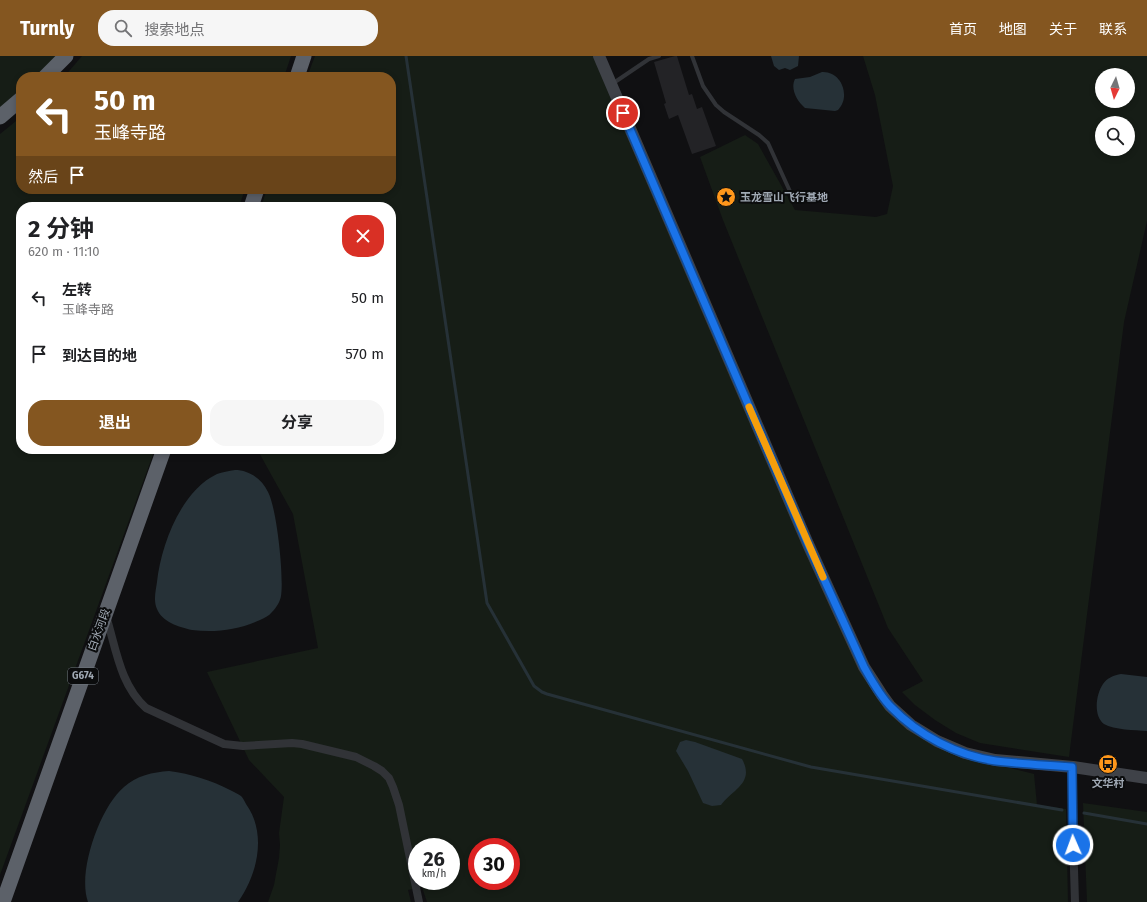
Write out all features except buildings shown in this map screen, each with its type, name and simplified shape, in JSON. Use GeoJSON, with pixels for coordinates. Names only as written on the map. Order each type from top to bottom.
{"type":"FeatureCollection","features":[{"type":"Feature","properties":{"kind":"highway"},"geometry":{"type":"LineString","coordinates":[[50,72],[66,56]]}},
{"type":"Feature","properties":{"kind":"highway"},"geometry":{"type":"LineString","coordinates":[[299,72],[304,56]]}},
{"type":"Feature","properties":{"kind":"highway"},"geometry":{"type":"LineString","coordinates":[[0,117],[16,103]]}},
{"type":"Feature","properties":{"kind":"highway","name":"白水河段"},"geometry":{"type":"LineString","coordinates":[[2,902],[162,454]]}},
{"type":"Feature","properties":{"kind":"main road"},"geometry":{"type":"LineString","coordinates":[[598,56],[808,544],[864,667],[875,686],[890,706],[924,733],[951,747],[973,755],[995,760],[1072,767],[1147,778]]}},
{"type":"Feature","properties":{"kind":"street"},"geometry":{"type":"LineString","coordinates":[[105,614],[128,686],[146,708],[224,744],[244,746],[292,743],[302,744],[356,757],[382,771],[389,778],[399,805],[419,902]]}},
{"type":"Feature","properties":{"kind":"street"},"geometry":{"type":"LineString","coordinates":[[1072,767],[1075,902]]}},
{"type":"Feature","properties":{"kind":"lane"},"geometry":{"type":"LineString","coordinates":[[611,84],[650,59],[659,56]]}},
{"type":"Feature","properties":{"kind":"lane"},"geometry":{"type":"LineString","coordinates":[[692,56],[702,86],[716,105],[768,143],[793,198]]}},
{"type":"Feature","properties":{"kind":"shaded area"},"geometry":{"type":"Polygon","coordinates":[[[0,56],[65,56],[50,72],[16,72],[16,103],[0,115],[0,56]]]}},
{"type":"Feature","properties":{"kind":"shaded area"},"geometry":{"type":"Polygon","coordinates":[[[82,56],[291,56],[286,72],[68,72],[82,56]]]}},
{"type":"Feature","properties":{"kind":"shaded area"},"geometry":{"type":"Polygon","coordinates":[[[315,56],[598,56],[851,651],[896,715],[955,754],[1034,774],[1037,805],[1066,809],[1068,902],[427,902],[423,890],[460,890],[460,838],[408,838],[408,890],[411,902],[268,902],[274,885],[279,858],[279,833],[284,797],[249,760],[207,672],[318,648],[293,514],[260,454],[396,454],[396,202],[263,202],[265,194],[396,194],[396,72],[309,72],[315,56]]]}},
{"type":"Feature","properties":{"kind":"shaded area"},"geometry":{"type":"Polygon","coordinates":[[[771,56],[799,56],[798,66],[790,70],[785,68],[779,70],[774,66],[771,56]]]}},
{"type":"Feature","properties":{"kind":"shaded area"},"geometry":{"type":"Polygon","coordinates":[[[863,56],[1147,56],[1147,221],[1124,322],[1069,757],[980,743],[956,733],[935,720],[915,705],[902,692],[923,681],[888,628],[723,220],[700,157],[745,135],[758,144],[795,210],[876,217],[887,214],[893,186],[875,95],[863,56]]]}},
{"type":"Feature","properties":{"kind":"shaded area"},"geometry":{"type":"Polygon","coordinates":[[[822,72],[835,76],[842,86],[844,98],[842,105],[838,110],[805,108],[795,95],[793,87],[795,79],[810,77],[822,72]]]}},
{"type":"Feature","properties":{"kind":"shaded area"},"geometry":{"type":"Polygon","coordinates":[[[16,121],[16,194],[243,194],[241,202],[16,202],[16,454],[153,454],[0,875],[0,134],[16,121]]]}},
{"type":"Feature","properties":{"kind":"shaded area"},"geometry":{"type":"Polygon","coordinates":[[[240,470],[259,479],[268,492],[277,527],[281,559],[282,587],[280,600],[278,605],[271,613],[266,617],[252,623],[218,631],[192,630],[167,621],[159,614],[157,609],[155,599],[159,567],[163,552],[175,520],[193,493],[204,482],[217,474],[240,470]]]}},
{"type":"Feature","properties":{"kind":"shaded area"},"geometry":{"type":"Polygon","coordinates":[[[1121,674],[1147,677],[1147,731],[1108,726],[1104,724],[1098,716],[1097,699],[1101,688],[1109,678],[1121,674]]]}},
{"type":"Feature","properties":{"kind":"shaded area"},"geometry":{"type":"Polygon","coordinates":[[[686,740],[742,759],[746,774],[744,780],[721,805],[712,806],[703,803],[688,771],[676,751],[680,742],[686,740]]]}},
{"type":"Feature","properties":{"kind":"shaded area"},"geometry":{"type":"Polygon","coordinates":[[[169,771],[208,780],[236,793],[243,799],[253,815],[258,840],[255,866],[245,891],[238,902],[88,902],[85,889],[88,858],[99,824],[115,796],[129,783],[139,777],[157,772],[169,771]]]}},
{"type":"Feature","properties":{"kind":"shaded area"},"geometry":{"type":"Polygon","coordinates":[[[1083,803],[1147,812],[1147,902],[1087,902],[1083,803]]]}},
{"type":"Feature","properties":{"kind":"waterway"},"geometry":{"type":"LineString","coordinates":[[406,56],[487,603],[534,686],[547,694],[811,767],[1062,810]]}},
{"type":"Feature","properties":{"kind":"waterway"},"geometry":{"type":"LineString","coordinates":[[1084,813],[1147,824]]}},
{"type":"Feature","properties":{"kind":"slow traffic"},"geometry":{"type":"LineString","coordinates":[[749,407],[823,577]]}},
{"type":"Feature","properties":{"kind":"place","name":"玉龙雪山飞行基地"},"geometry":{"type":"Point","coordinates":[726,197]}},
{"type":"Feature","properties":{"kind":"place","name":"文华村"},"geometry":{"type":"Point","coordinates":[1108,764]}},
{"type":"Feature","properties":{"kind":"route"},"geometry":{"type":"LineString","coordinates":[[623,113],[808,544],[864,667],[872,681],[890,706],[900,716],[911,725],[937,741],[965,753],[995,760],[1072,767],[1073,845]]}}]}
